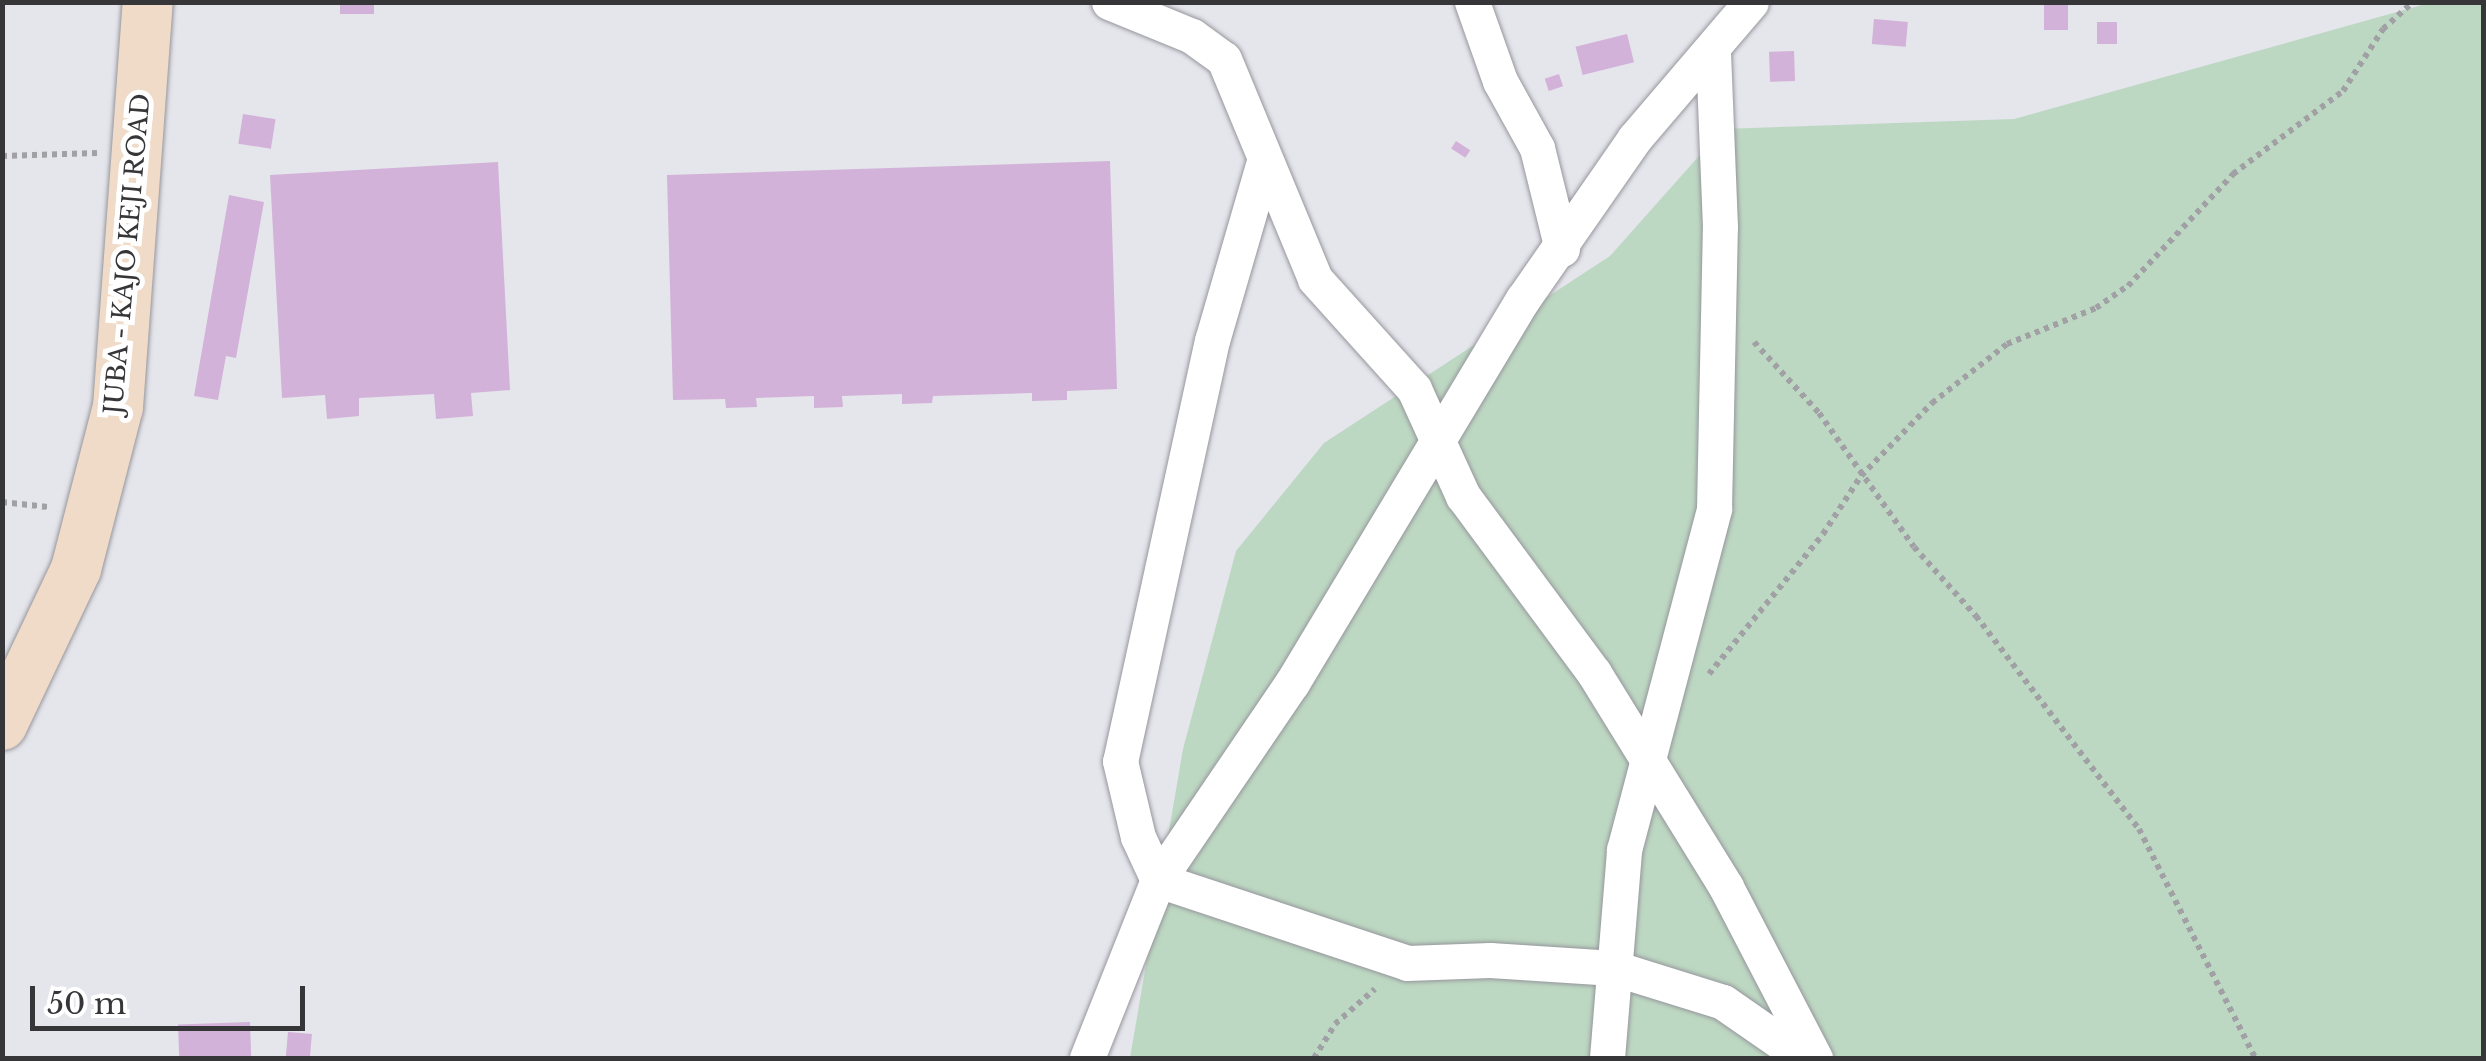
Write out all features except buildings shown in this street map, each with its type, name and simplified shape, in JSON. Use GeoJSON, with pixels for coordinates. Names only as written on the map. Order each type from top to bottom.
{"type":"FeatureCollection","features":[{"type":"Feature","properties":{"kind":"main road","name":"JUBA - KAJO KEJI ROAD"},"geometry":{"type":"LineString","coordinates":[[2,725],[76,569],[118,407],[148,2]]}},
{"type":"Feature","properties":{"kind":"street"},"geometry":{"type":"LineString","coordinates":[[1109,2],[1192,36],[1224,59],[1263,165],[1316,279],[1398,368],[1463,496],[1594,673],[1645,764],[1726,887],[1816,1058]]}},
{"type":"Feature","properties":{"kind":"street"},"geometry":{"type":"LineString","coordinates":[[1472,2],[1500,81],[1537,148],[1562,249]]}},
{"type":"Feature","properties":{"kind":"street"},"geometry":{"type":"LineString","coordinates":[[1087,1058],[1158,880],[1292,683],[1436,438],[1634,139],[1713,52],[1751,2]]}},
{"type":"Feature","properties":{"kind":"street"},"geometry":{"type":"LineString","coordinates":[[1607,1058],[1624,850],[1645,764],[1660,726],[1714,509],[1720,312],[1713,52]]}},
{"type":"Feature","properties":{"kind":"street"},"geometry":{"type":"LineString","coordinates":[[1263,165],[1212,340],[1120,761],[1138,837],[1158,880],[1407,962],[1490,960],[1614,968],[1723,1002],[1804,1058]]}},
{"type":"Feature","properties":{"kind":"path"},"geometry":{"type":"LineString","coordinates":[[1660,726],[1772,600],[1861,476],[1932,403],[2006,344],[2096,308],[2128,286],[2234,174],[2342,91],[2383,29],[2414,2]]}},
{"type":"Feature","properties":{"kind":"path"},"geometry":{"type":"LineString","coordinates":[[2,156],[134,152]]}},
{"type":"Feature","properties":{"kind":"path"},"geometry":{"type":"LineString","coordinates":[[1720,312],[1819,413],[1861,476],[2139,829],[2255,1058]]}},
{"type":"Feature","properties":{"kind":"path"},"geometry":{"type":"LineString","coordinates":[[1314,1058],[1335,1024],[1407,962]]}},
{"type":"Feature","properties":{"kind":"green space"},"geometry":{"type":"Polygon","coordinates":[[[2429,3],[2483,3],[2483,1058],[1130,1058],[1183,749],[1236,551],[1324,443],[1610,256],[1723,129],[2014,119],[2429,3]]]}}]}
